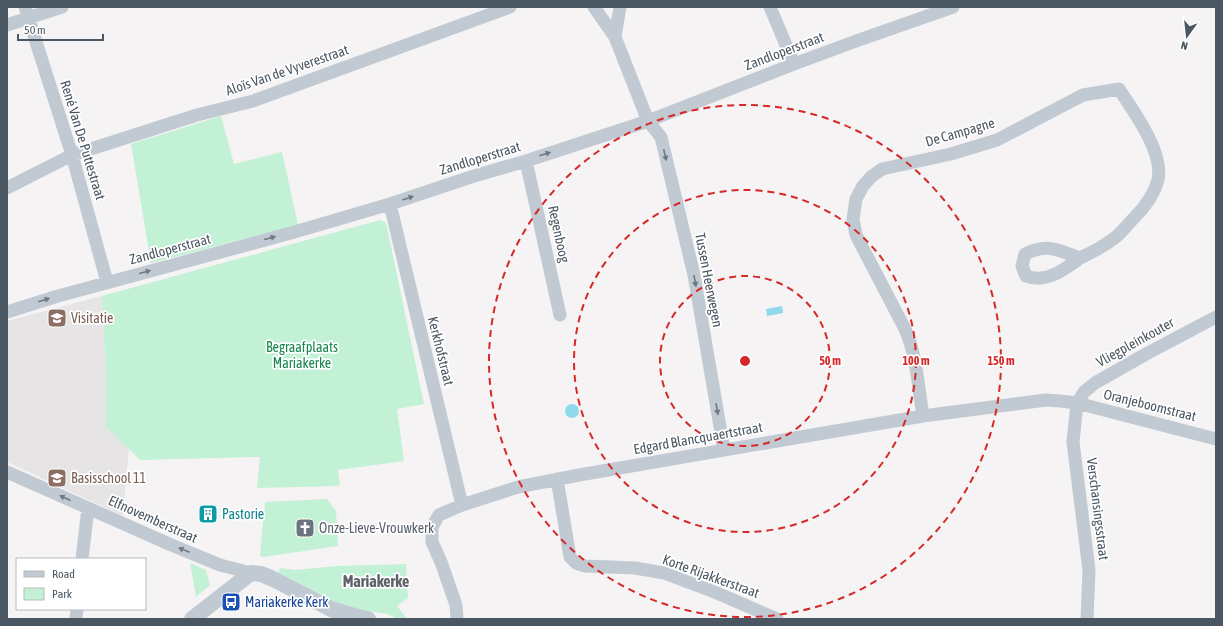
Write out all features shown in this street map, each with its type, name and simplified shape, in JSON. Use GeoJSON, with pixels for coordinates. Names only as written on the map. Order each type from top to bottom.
{"type":"FeatureCollection","features":[{"type":"Feature","properties":{"kind":"street"},"geometry":{"type":"LineString","coordinates":[[7,25],[26,12],[62,7]]}},
{"type":"Feature","properties":{"kind":"street","name":"Aloïs Van de Vyverestraat"},"geometry":{"type":"LineString","coordinates":[[7,188],[72,155],[197,115],[252,100],[510,7]]}},
{"type":"Feature","properties":{"kind":"street","name":"Tussen Heerwegen"},"geometry":{"type":"LineString","coordinates":[[594,7],[614,37],[648,121],[661,137],[694,276],[724,450]]}},
{"type":"Feature","properties":{"kind":"street"},"geometry":{"type":"LineString","coordinates":[[614,37],[620,7]]}},
{"type":"Feature","properties":{"kind":"street"},"geometry":{"type":"LineString","coordinates":[[770,7],[794,64]]}},
{"type":"Feature","properties":{"kind":"street","name":"Zandloperstraat"},"geometry":{"type":"LineString","coordinates":[[7,312],[107,282],[390,204],[474,176],[526,161],[648,121],[794,64],[953,7]]}},
{"type":"Feature","properties":{"kind":"street","name":"René Van De Puttestraat"},"geometry":{"type":"LineString","coordinates":[[26,12],[72,155],[107,282]]}},
{"type":"Feature","properties":{"kind":"street","name":"De Campagne"},"geometry":{"type":"LineString","coordinates":[[923,416],[910,339],[856,235],[853,219],[856,199],[863,186],[871,177],[882,169],[952,154],[997,140],[1083,95],[1119,89],[1150,140],[1157,157],[1158,179],[1151,197],[1117,236],[1096,250],[1080,258]]}},
{"type":"Feature","properties":{"kind":"street","name":"Regenboog"},"geometry":{"type":"LineString","coordinates":[[526,161],[560,315]]}},
{"type":"Feature","properties":{"kind":"street","name":"Kerkhofstraat"},"geometry":{"type":"LineString","coordinates":[[390,204],[462,505]]}},
{"type":"Feature","properties":{"kind":"street","name":"Vliegpleinkouter"},"geometry":{"type":"LineString","coordinates":[[1077,403],[1084,392],[1095,383],[1216,317]]}},
{"type":"Feature","properties":{"kind":"street","name":"Edgard Blancquaertstraat"},"geometry":{"type":"LineString","coordinates":[[457,619],[456,605],[441,562],[429,545],[432,527],[439,515],[462,505],[518,487],[557,479],[923,416],[1046,400],[1077,403]]}},
{"type":"Feature","properties":{"kind":"street","name":"Oranjeboomstraat"},"geometry":{"type":"LineString","coordinates":[[1077,403],[1216,439]]}},
{"type":"Feature","properties":{"kind":"street","name":"Verschansingsstraat"},"geometry":{"type":"LineString","coordinates":[[1077,403],[1073,442],[1090,570],[1087,619]]}},
{"type":"Feature","properties":{"kind":"street","name":"Elfnovemberstraat"},"geometry":{"type":"LineString","coordinates":[[7,472],[169,544],[220,565],[251,573]]}},
{"type":"Feature","properties":{"kind":"street","name":"Korte Rijakkerstraat"},"geometry":{"type":"LineString","coordinates":[[557,479],[570,557],[576,563],[585,566],[635,568],[664,573],[717,593],[778,619]]}},
{"type":"Feature","properties":{"kind":"street"},"geometry":{"type":"LineString","coordinates":[[82,558],[88,508]]}},
{"type":"Feature","properties":{"kind":"street"},"geometry":{"type":"LineString","coordinates":[[192,619],[251,573],[262,574],[271,578],[331,610],[368,619]]}},
{"type":"Feature","properties":{"kind":"shaded area"},"geometry":{"type":"Polygon","coordinates":[[[102,296],[106,427],[129,449],[123,516],[7,462],[7,321],[102,296]]]}},
{"type":"Feature","properties":{"kind":"green space"},"geometry":{"type":"Polygon","coordinates":[[[221,116],[234,164],[282,152],[298,225],[151,263],[131,144],[221,116]]]}},
{"type":"Feature","properties":{"kind":"green space","name":"Begraafplaats Mariakerke"},"geometry":{"type":"Polygon","coordinates":[[[380,220],[386,223],[424,404],[397,409],[404,461],[338,470],[340,485],[338,486],[257,488],[260,457],[140,460],[106,427],[102,296],[380,220]]]}},
{"type":"Feature","properties":{"kind":"green space"},"geometry":{"type":"Polygon","coordinates":[[[327,499],[336,511],[338,546],[263,557],[260,556],[265,502],[327,499]]]}},
{"type":"Feature","properties":{"kind":"green space"},"geometry":{"type":"Polygon","coordinates":[[[190,563],[206,570],[210,585],[196,597],[190,563]]]}},
{"type":"Feature","properties":{"kind":"green space"},"geometry":{"type":"Polygon","coordinates":[[[406,564],[408,598],[397,606],[407,619],[397,619],[388,614],[349,608],[304,588],[278,574],[280,568],[295,570],[337,566],[406,564]]]}},
{"type":"Feature","properties":{"kind":"water"},"geometry":{"type":"Polygon","coordinates":[[[782,306],[783,313],[767,316],[766,309],[782,306]]]}},
{"type":"Feature","properties":{"kind":"water"},"geometry":{"type":"Polygon","coordinates":[[[569,404],[575,404],[579,408],[579,414],[575,418],[569,418],[565,414],[565,408],[569,404]]]}},
{"type":"Feature","properties":{"kind":"place","name":"Visitatie"},"geometry":{"type":"Point","coordinates":[57,318]}},
{"type":"Feature","properties":{"kind":"place","name":"Basisschool 11"},"geometry":{"type":"Point","coordinates":[57,478]}},
{"type":"Feature","properties":{"kind":"place","name":"Pastorie"},"geometry":{"type":"Point","coordinates":[208,514]}},
{"type":"Feature","properties":{"kind":"place","name":"Onze-Lieve-Vrouwkerk"},"geometry":{"type":"Point","coordinates":[305,528]}},
{"type":"Feature","properties":{"kind":"place","name":"Mariakerke Kerk"},"geometry":{"type":"Point","coordinates":[231,602]}},
{"type":"Feature","properties":{"kind":"district","name":"Mariakerke"},"geometry":{"type":"Point","coordinates":[376,581]}}]}
